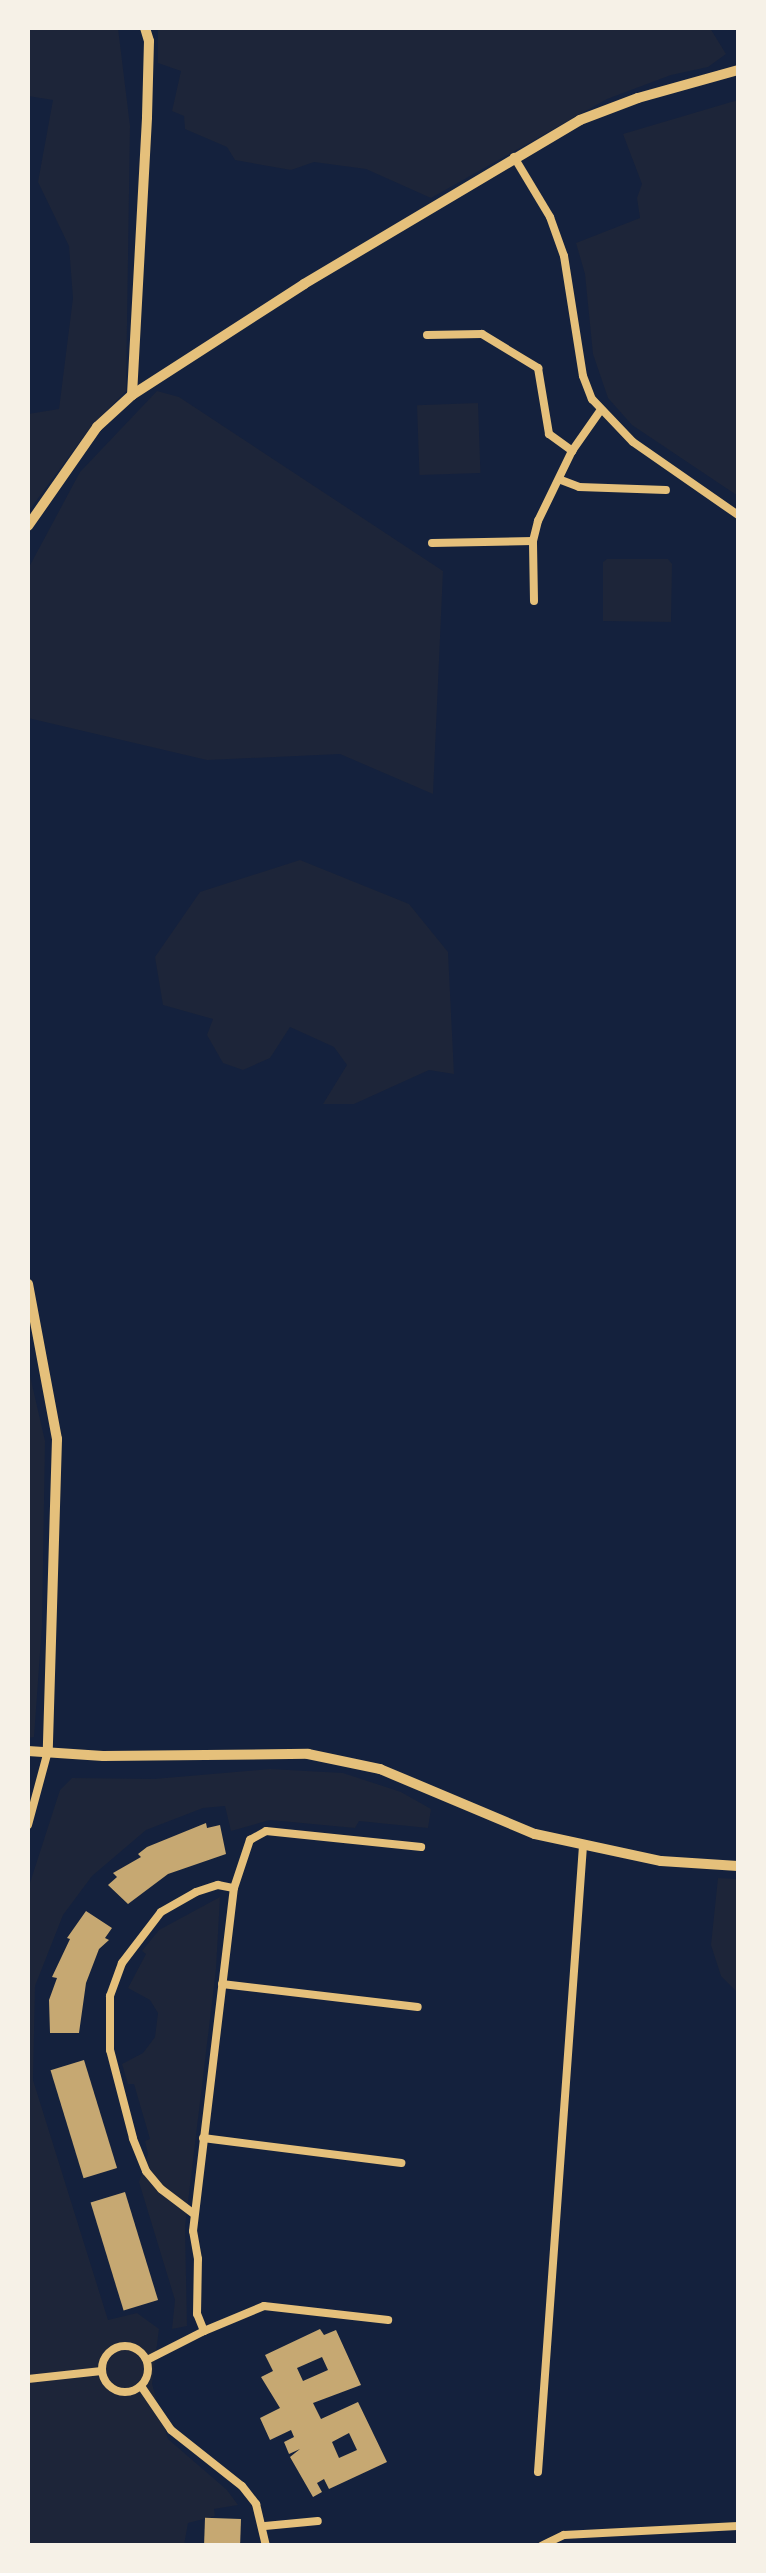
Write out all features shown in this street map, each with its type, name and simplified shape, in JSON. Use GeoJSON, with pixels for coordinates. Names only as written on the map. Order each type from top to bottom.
{"type":"FeatureCollection","features":[{"type":"Feature","properties":{"kind":"street"},"geometry":{"type":"LineString","coordinates":[[132,395],[147,117],[149,41],[145,28]]}},
{"type":"Feature","properties":{"kind":"street"},"geometry":{"type":"LineString","coordinates":[[28,526],[97,427],[132,395],[580,120],[694,80],[738,70]]}},
{"type":"Feature","properties":{"kind":"street"},"geometry":{"type":"LineString","coordinates":[[514,157],[550,218],[564,256],[583,376],[600,411],[633,442],[738,515]]}},
{"type":"Feature","properties":{"kind":"street"},"geometry":{"type":"LineString","coordinates":[[427,334],[482,334],[538,368],[549,434],[572,451]]}},
{"type":"Feature","properties":{"kind":"street"},"geometry":{"type":"LineString","coordinates":[[534,602],[533,541],[572,451],[600,411]]}},
{"type":"Feature","properties":{"kind":"street"},"geometry":{"type":"LineString","coordinates":[[560,480],[580,487],[666,490]]}},
{"type":"Feature","properties":{"kind":"street"},"geometry":{"type":"LineString","coordinates":[[432,543],[533,541]]}},
{"type":"Feature","properties":{"kind":"street"},"geometry":{"type":"LineString","coordinates":[[28,1284],[57,1439],[48,1751],[28,1825]]}},
{"type":"Feature","properties":{"kind":"street"},"geometry":{"type":"LineString","coordinates":[[28,1751],[102,1756],[308,1754],[348,1761],[411,1780],[519,1828],[583,1846],[661,1861],[738,1866]]}},
{"type":"Feature","properties":{"kind":"street"},"geometry":{"type":"LineString","coordinates":[[204,2332],[197,2314],[194,2214],[234,1888],[250,1840],[257,1834],[421,1847]]}},
{"type":"Feature","properties":{"kind":"street"},"geometry":{"type":"LineString","coordinates":[[538,2472],[583,1846]]}},
{"type":"Feature","properties":{"kind":"street"},"geometry":{"type":"LineString","coordinates":[[194,2214],[161,2190],[146,2172],[110,2050],[110,1996],[122,1962],[161,1912],[196,1892],[218,1886],[234,1888]]}},
{"type":"Feature","properties":{"kind":"street"},"geometry":{"type":"LineString","coordinates":[[222,1984],[418,2007]]}},
{"type":"Feature","properties":{"kind":"street"},"geometry":{"type":"LineString","coordinates":[[203,2138],[401,2163]]}},
{"type":"Feature","properties":{"kind":"street"},"geometry":{"type":"LineString","coordinates":[[148,2360],[264,2306],[388,2320]]}},
{"type":"Feature","properties":{"kind":"street"},"geometry":{"type":"LineString","coordinates":[[117,2347],[135,2347],[148,2360],[147,2378],[141,2386],[124,2392],[116,2390],[102,2371],[104,2359],[117,2347]]}},
{"type":"Feature","properties":{"kind":"street"},"geometry":{"type":"LineString","coordinates":[[28,2379],[102,2371]]}},
{"type":"Feature","properties":{"kind":"street"},"geometry":{"type":"LineString","coordinates":[[141,2386],[172,2430],[242,2486],[265,2526],[266,2546]]}},
{"type":"Feature","properties":{"kind":"street"},"geometry":{"type":"LineString","coordinates":[[265,2526],[318,2520]]}},
{"type":"Feature","properties":{"kind":"street"},"geometry":{"type":"LineString","coordinates":[[541,2546],[546,2540],[564,2536],[738,2526]]}},
{"type":"Feature","properties":{"kind":"shaded area"},"geometry":{"type":"Polygon","coordinates":[[[28,28],[118,28],[130,126],[126,391],[93,424],[28,512],[28,414],[59,409],[73,298],[69,246],[38,182],[53,100],[28,96],[28,28]]]}},
{"type":"Feature","properties":{"kind":"shaded area"},"geometry":{"type":"Polygon","coordinates":[[[158,28],[710,28],[726,54],[708,67],[671,75],[607,99],[431,198],[366,169],[314,162],[291,170],[235,160],[227,147],[185,129],[184,116],[172,111],[181,71],[158,63],[158,28]]]}},
{"type":"Feature","properties":{"kind":"shaded area"},"geometry":{"type":"Polygon","coordinates":[[[738,100],[738,496],[632,425],[608,398],[593,354],[585,274],[576,243],[640,218],[637,198],[642,184],[623,134],[738,100]]]}},
{"type":"Feature","properties":{"kind":"shaded area"},"geometry":{"type":"Polygon","coordinates":[[[157,391],[179,397],[443,571],[433,794],[340,754],[207,760],[28,718],[28,569],[80,472],[157,391]]]}},
{"type":"Feature","properties":{"kind":"shaded area"},"geometry":{"type":"Polygon","coordinates":[[[478,403],[480,473],[419,475],[417,405],[478,403]]]}},
{"type":"Feature","properties":{"kind":"shaded area"},"geometry":{"type":"Polygon","coordinates":[[[668,559],[672,564],[671,622],[603,621],[603,562],[668,559]]]}},
{"type":"Feature","properties":{"kind":"shaded area"},"geometry":{"type":"Polygon","coordinates":[[[300,860],[409,904],[448,952],[454,1074],[429,1070],[354,1104],[323,1104],[347,1065],[334,1047],[290,1027],[270,1058],[243,1070],[223,1063],[207,1035],[213,1019],[163,1005],[155,957],[200,892],[300,860]]]}},
{"type":"Feature","properties":{"kind":"shaded area"},"geometry":{"type":"Polygon","coordinates":[[[28,1367],[45,1441],[42,1625],[34,1737],[28,1738],[28,1367]]]}},
{"type":"Feature","properties":{"kind":"shaded area"},"geometry":{"type":"Polygon","coordinates":[[[270,1769],[343,1773],[401,1792],[431,1809],[428,1828],[359,1821],[355,1828],[270,1820],[231,1831],[225,1806],[203,1808],[146,1830],[92,1876],[63,1915],[35,1986],[33,2080],[108,2320],[137,2313],[159,2329],[152,2384],[168,2439],[227,2490],[238,2505],[214,2509],[215,2516],[188,2523],[184,2545],[28,2546],[28,1889],[60,1790],[72,1778],[154,1779],[270,1769]]]}},
{"type":"Feature","properties":{"kind":"shaded area"},"geometry":{"type":"Polygon","coordinates":[[[718,1878],[738,1879],[738,1993],[721,1976],[711,1945],[718,1878]]]}},
{"type":"Feature","properties":{"kind":"shaded area"},"geometry":{"type":"Polygon","coordinates":[[[220,1897],[216,1969],[185,2227],[187,2326],[172,2329],[175,2300],[139,2182],[148,2154],[145,2141],[150,2139],[134,2084],[128,2084],[122,2064],[143,2053],[155,2037],[158,2013],[150,2000],[128,1988],[146,1954],[142,1951],[159,1930],[220,1897]]]}},
{"type":"Feature","properties":{"kind":"building"},"geometry":{"type":"Polygon","coordinates":[[[206,1823],[207,1828],[220,1825],[226,1854],[168,1874],[128,1904],[108,1885],[117,1877],[113,1873],[141,1857],[138,1854],[147,1847],[206,1823]]]}},
{"type":"Feature","properties":{"kind":"building"},"geometry":{"type":"Polygon","coordinates":[[[86,1911],[112,1928],[105,1938],[109,1940],[99,1949],[86,1983],[79,2033],[50,2033],[49,2000],[57,1978],[52,1977],[70,1939],[67,1938],[86,1911]]]}},
{"type":"Feature","properties":{"kind":"building"},"geometry":{"type":"Polygon","coordinates":[[[84,2060],[117,2168],[84,2178],[51,2070],[84,2060]]]}},
{"type":"Feature","properties":{"kind":"building"},"geometry":{"type":"Polygon","coordinates":[[[125,2192],[158,2300],[124,2311],[91,2203],[125,2192]]]}},
{"type":"Feature","properties":{"kind":"building"},"geometry":{"type":"Polygon","coordinates":[[[320,2329],[324,2335],[336,2330],[361,2385],[313,2403],[321,2419],[358,2402],[387,2462],[329,2489],[324,2479],[317,2483],[322,2492],[313,2497],[290,2457],[300,2449],[289,2454],[284,2442],[294,2437],[291,2430],[270,2440],[260,2418],[280,2408],[261,2377],[273,2371],[265,2355],[320,2329]],[[322,2357],[297,2368],[303,2381],[328,2370],[322,2357]],[[349,2433],[332,2442],[339,2458],[357,2450],[349,2433]]]}},
{"type":"Feature","properties":{"kind":"building"},"geometry":{"type":"Polygon","coordinates":[[[205,2518],[241,2519],[240,2546],[204,2545],[205,2518]]]}}]}
